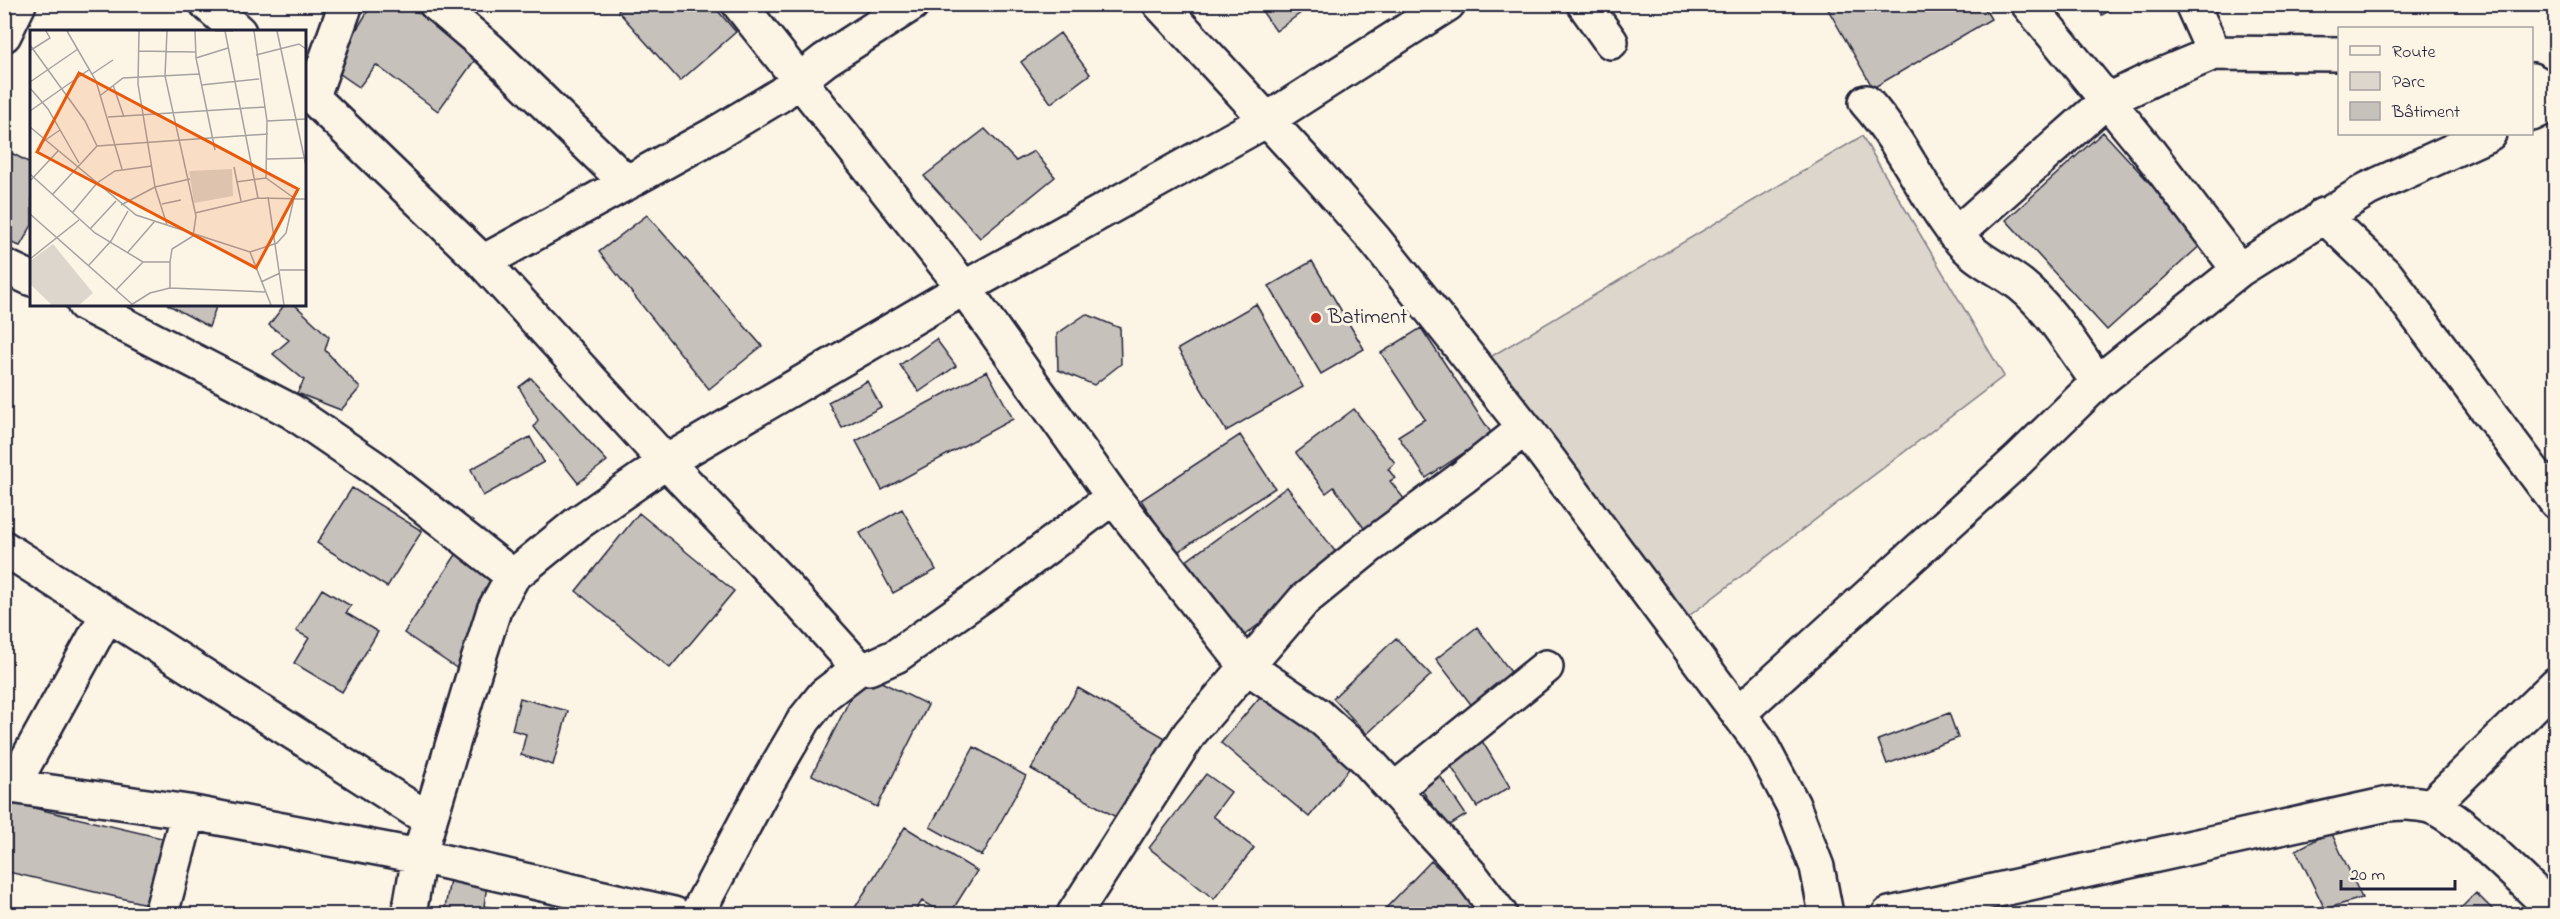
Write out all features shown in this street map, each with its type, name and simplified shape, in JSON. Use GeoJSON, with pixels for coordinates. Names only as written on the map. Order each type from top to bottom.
{"type":"FeatureCollection","features":[{"type":"Feature","properties":{"kind":"street"},"geometry":{"type":"LineString","coordinates":[[4,35],[19,4]]}},
{"type":"Feature","properties":{"kind":"street"},"geometry":{"type":"LineString","coordinates":[[207,4],[237,30]]}},
{"type":"Feature","properties":{"kind":"street"},"geometry":{"type":"LineString","coordinates":[[346,4],[309,92],[483,262],[666,462],[860,668]]}},
{"type":"Feature","properties":{"kind":"street"},"geometry":{"type":"LineString","coordinates":[[435,4],[489,49],[627,183]]}},
{"type":"Feature","properties":{"kind":"street"},"geometry":{"type":"LineString","coordinates":[[739,4],[964,288],[1113,497],[1246,666],[1318,715],[1364,757],[1470,874],[1500,915]]}},
{"type":"Feature","properties":{"kind":"street"},"geometry":{"type":"LineString","coordinates":[[483,262],[715,134],[800,81],[825,60],[912,4]]}},
{"type":"Feature","properties":{"kind":"street"},"geometry":{"type":"LineString","coordinates":[[1160,4],[1375,240],[1525,428],[1758,741],[1793,805],[1816,867],[1826,915]]}},
{"type":"Feature","properties":{"kind":"street"},"geometry":{"type":"LineString","coordinates":[[409,915],[419,856],[491,620],[513,576],[578,523],[666,462],[964,288],[1265,121],[1448,4]]}},
{"type":"Feature","properties":{"kind":"street"},"geometry":{"type":"LineString","coordinates":[[1584,4],[1611,42]]}},
{"type":"Feature","properties":{"kind":"street"},"geometry":{"type":"LineString","coordinates":[[2028,4],[2146,148],[2239,270]]}},
{"type":"Feature","properties":{"kind":"street"},"geometry":{"type":"LineString","coordinates":[[2192,4],[2214,53]]}},
{"type":"Feature","properties":{"kind":"street"},"geometry":{"type":"LineString","coordinates":[[1955,235],[2106,101],[2214,53],[2338,54]]}},
{"type":"Feature","properties":{"kind":"street"},"geometry":{"type":"LineString","coordinates":[[2533,81],[2556,93]]}},
{"type":"Feature","properties":{"kind":"street"},"geometry":{"type":"LineString","coordinates":[[1866,102],[1886,127],[1955,235],[1971,252],[2021,285],[2048,314],[2098,382]]}},
{"type":"Feature","properties":{"kind":"street"},"geometry":{"type":"LineString","coordinates":[[2533,114],[2556,102]]}},
{"type":"Feature","properties":{"kind":"street"},"geometry":{"type":"LineString","coordinates":[[1738,714],[2018,460],[2098,382],[2239,270],[2368,189],[2487,135]]}},
{"type":"Feature","properties":{"kind":"street"},"geometry":{"type":"LineString","coordinates":[[2323,216],[2388,277],[2556,502]]}},
{"type":"Feature","properties":{"kind":"street"},"geometry":{"type":"LineString","coordinates":[[4,266],[30,278]]}},
{"type":"Feature","properties":{"kind":"street"},"geometry":{"type":"LineString","coordinates":[[88,306],[291,411],[376,469],[513,576]]}},
{"type":"Feature","properties":{"kind":"street"},"geometry":{"type":"LineString","coordinates":[[1074,915],[1190,733],[1304,600],[1369,547],[1525,428]]}},
{"type":"Feature","properties":{"kind":"street"},"geometry":{"type":"LineString","coordinates":[[697,915],[759,796],[804,720],[824,695],[860,668],[869,668],[896,656],[997,585],[1113,497]]}},
{"type":"Feature","properties":{"kind":"street"},"geometry":{"type":"LineString","coordinates":[[4,548],[430,820]]}},
{"type":"Feature","properties":{"kind":"street"},"geometry":{"type":"LineString","coordinates":[[107,615],[8,786],[188,812],[419,856],[674,915]]}},
{"type":"Feature","properties":{"kind":"street"},"geometry":{"type":"LineString","coordinates":[[1394,790],[1546,667]]}},
{"type":"Feature","properties":{"kind":"street"},"geometry":{"type":"LineString","coordinates":[[2431,806],[2556,684]]}},
{"type":"Feature","properties":{"kind":"street"},"geometry":{"type":"LineString","coordinates":[[1889,915],[2388,804],[2409,802],[2431,806],[2460,824],[2556,912]]}},
{"type":"Feature","properties":{"kind":"street"},"geometry":{"type":"LineString","coordinates":[[161,915],[188,812]]}},
{"type":"Feature","properties":{"kind":"green space"},"geometry":{"type":"Polygon","coordinates":[[[1862,136],[2004,376],[1677,625],[1480,363],[1862,136]]]}},
{"type":"Feature","properties":{"kind":"building"},"geometry":{"type":"Polygon","coordinates":[[[372,4],[407,4],[477,57],[438,111],[376,65],[359,87],[333,69],[372,4]]]}},
{"type":"Feature","properties":{"kind":"building"},"geometry":{"type":"Polygon","coordinates":[[[625,4],[712,4],[736,32],[680,81],[618,11],[625,4]]]}},
{"type":"Feature","properties":{"kind":"building"},"geometry":{"type":"Polygon","coordinates":[[[829,4],[876,4],[876,8],[829,4]]]}},
{"type":"Feature","properties":{"kind":"building"},"geometry":{"type":"Polygon","coordinates":[[[1257,4],[1313,4],[1276,31],[1257,4]]]}},
{"type":"Feature","properties":{"kind":"building"},"geometry":{"type":"Polygon","coordinates":[[[1825,4],[1982,4],[1991,19],[1873,88],[1825,4]]]}},
{"type":"Feature","properties":{"kind":"building"},"geometry":{"type":"Polygon","coordinates":[[[2096,4],[2121,4],[2102,15],[2096,4]]]}},
{"type":"Feature","properties":{"kind":"building"},"geometry":{"type":"Polygon","coordinates":[[[1060,33],[1090,74],[1051,103],[1021,62],[1060,33]]]}},
{"type":"Feature","properties":{"kind":"building"},"geometry":{"type":"Polygon","coordinates":[[[985,129],[1016,161],[1034,151],[1055,177],[980,238],[924,176],[985,129]]]}},
{"type":"Feature","properties":{"kind":"building"},"geometry":{"type":"Polygon","coordinates":[[[2103,132],[2204,242],[2107,330],[2006,220],[2103,132]]]}},
{"type":"Feature","properties":{"kind":"building"},"geometry":{"type":"Polygon","coordinates":[[[4,149],[30,163],[30,228],[20,246],[4,240],[4,149]]]}},
{"type":"Feature","properties":{"kind":"building"},"geometry":{"type":"Polygon","coordinates":[[[647,215],[762,346],[709,389],[599,252],[647,215]]]}},
{"type":"Feature","properties":{"kind":"building","name":"Batiment"},"geometry":{"type":"Polygon","coordinates":[[[1312,261],[1364,349],[1321,374],[1269,286],[1312,261]]]}},
{"type":"Feature","properties":{"kind":"building"},"geometry":{"type":"Polygon","coordinates":[[[1256,304],[1303,387],[1226,431],[1178,349],[1256,304]]]}},
{"type":"Feature","properties":{"kind":"building"},"geometry":{"type":"Polygon","coordinates":[[[171,306],[216,306],[209,327],[171,306]]]}},
{"type":"Feature","properties":{"kind":"building"},"geometry":{"type":"Polygon","coordinates":[[[283,306],[296,306],[329,337],[325,350],[360,388],[341,410],[297,393],[304,380],[273,354],[289,340],[269,325],[283,306]]]}},
{"type":"Feature","properties":{"kind":"building"},"geometry":{"type":"Polygon","coordinates":[[[1086,314],[1120,328],[1121,364],[1094,385],[1058,370],[1057,334],[1086,314]]]}},
{"type":"Feature","properties":{"kind":"building"},"geometry":{"type":"Polygon","coordinates":[[[1421,328],[1492,434],[1426,478],[1398,436],[1425,419],[1381,353],[1421,328]]]}},
{"type":"Feature","properties":{"kind":"building"},"geometry":{"type":"Polygon","coordinates":[[[936,339],[956,366],[919,392],[900,365],[936,339]]]}},
{"type":"Feature","properties":{"kind":"building"},"geometry":{"type":"Polygon","coordinates":[[[987,371],[1013,419],[882,490],[856,441],[987,371]]]}},
{"type":"Feature","properties":{"kind":"building"},"geometry":{"type":"Polygon","coordinates":[[[531,378],[607,461],[578,483],[534,427],[538,420],[519,387],[531,378]]]}},
{"type":"Feature","properties":{"kind":"building"},"geometry":{"type":"Polygon","coordinates":[[[867,381],[881,407],[842,428],[828,402],[867,381]]]}},
{"type":"Feature","properties":{"kind":"building"},"geometry":{"type":"Polygon","coordinates":[[[1354,409],[1395,463],[1388,469],[1395,478],[1390,481],[1409,505],[1369,535],[1334,487],[1326,493],[1296,453],[1354,409]]]}},
{"type":"Feature","properties":{"kind":"building"},"geometry":{"type":"Polygon","coordinates":[[[1240,435],[1275,488],[1176,553],[1141,500],[1240,435]]]}},
{"type":"Feature","properties":{"kind":"building"},"geometry":{"type":"Polygon","coordinates":[[[530,437],[544,462],[483,496],[471,469],[530,437]]]}},
{"type":"Feature","properties":{"kind":"building"},"geometry":{"type":"Polygon","coordinates":[[[1287,487],[1343,562],[1242,637],[1185,562],[1287,487]]]}},
{"type":"Feature","properties":{"kind":"building"},"geometry":{"type":"Polygon","coordinates":[[[352,488],[422,531],[387,587],[317,543],[352,488]]]}},
{"type":"Feature","properties":{"kind":"building"},"geometry":{"type":"Polygon","coordinates":[[[902,509],[936,570],[893,593],[860,533],[902,509]]]}},
{"type":"Feature","properties":{"kind":"building"},"geometry":{"type":"Polygon","coordinates":[[[639,513],[734,591],[670,668],[576,591],[639,513]]]}},
{"type":"Feature","properties":{"kind":"building"},"geometry":{"type":"Polygon","coordinates":[[[459,550],[497,575],[482,597],[493,605],[461,671],[404,633],[459,550]]]}},
{"type":"Feature","properties":{"kind":"building"},"geometry":{"type":"Polygon","coordinates":[[[322,589],[351,606],[346,613],[378,632],[342,692],[294,663],[309,638],[296,631],[322,589]]]}},
{"type":"Feature","properties":{"kind":"building"},"geometry":{"type":"Polygon","coordinates":[[[1477,627],[1514,676],[1473,707],[1436,659],[1477,627]]]}},
{"type":"Feature","properties":{"kind":"building"},"geometry":{"type":"Polygon","coordinates":[[[1396,638],[1431,675],[1367,734],[1333,698],[1396,638]]]}},
{"type":"Feature","properties":{"kind":"building"},"geometry":{"type":"Polygon","coordinates":[[[863,673],[928,705],[877,807],[812,775],[863,673]]]}},
{"type":"Feature","properties":{"kind":"building"},"geometry":{"type":"Polygon","coordinates":[[[1078,688],[1176,744],[1130,825],[1031,769],[1078,688]]]}},
{"type":"Feature","properties":{"kind":"building"},"geometry":{"type":"Polygon","coordinates":[[[1264,692],[1352,765],[1309,817],[1221,743],[1264,692]]]}},
{"type":"Feature","properties":{"kind":"building"},"geometry":{"type":"Polygon","coordinates":[[[520,698],[568,711],[553,765],[521,755],[526,734],[512,730],[520,698]]]}},
{"type":"Feature","properties":{"kind":"building"},"geometry":{"type":"Polygon","coordinates":[[[1949,713],[1958,738],[1887,764],[1878,740],[1949,713]]]}},
{"type":"Feature","properties":{"kind":"building"},"geometry":{"type":"Polygon","coordinates":[[[1479,736],[1510,787],[1477,807],[1445,757],[1479,736]]]}},
{"type":"Feature","properties":{"kind":"building"},"geometry":{"type":"Polygon","coordinates":[[[974,747],[1026,776],[982,856],[930,827],[974,747]]]}},
{"type":"Feature","properties":{"kind":"building"},"geometry":{"type":"Polygon","coordinates":[[[1434,767],[1466,815],[1447,827],[1415,780],[1434,767]]]}},
{"type":"Feature","properties":{"kind":"building"},"geometry":{"type":"Polygon","coordinates":[[[1206,774],[1231,792],[1213,816],[1254,848],[1214,899],[1149,848],[1206,774]]]}},
{"type":"Feature","properties":{"kind":"building"},"geometry":{"type":"Polygon","coordinates":[[[4,801],[166,839],[151,905],[4,871],[4,801]]]}},
{"type":"Feature","properties":{"kind":"building"},"geometry":{"type":"Polygon","coordinates":[[[905,827],[977,871],[950,914],[943,914],[922,901],[913,914],[851,914],[905,827]]]}},
{"type":"Feature","properties":{"kind":"building"},"geometry":{"type":"Polygon","coordinates":[[[2331,832],[2362,898],[2325,909],[2296,850],[2331,832]]]}},
{"type":"Feature","properties":{"kind":"building"},"geometry":{"type":"Polygon","coordinates":[[[1431,861],[1487,914],[1393,914],[1386,908],[1431,861]]]}},
{"type":"Feature","properties":{"kind":"building"},"geometry":{"type":"Polygon","coordinates":[[[450,879],[487,885],[484,906],[495,908],[494,914],[444,914],[450,879]]]}},
{"type":"Feature","properties":{"kind":"building"},"geometry":{"type":"Polygon","coordinates":[[[2476,893],[2497,914],[2455,914],[2476,893]]]}},
{"type":"Feature","properties":{"kind":"place","name":"Batiment"},"geometry":{"type":"Point","coordinates":[1316,318]}}]}
